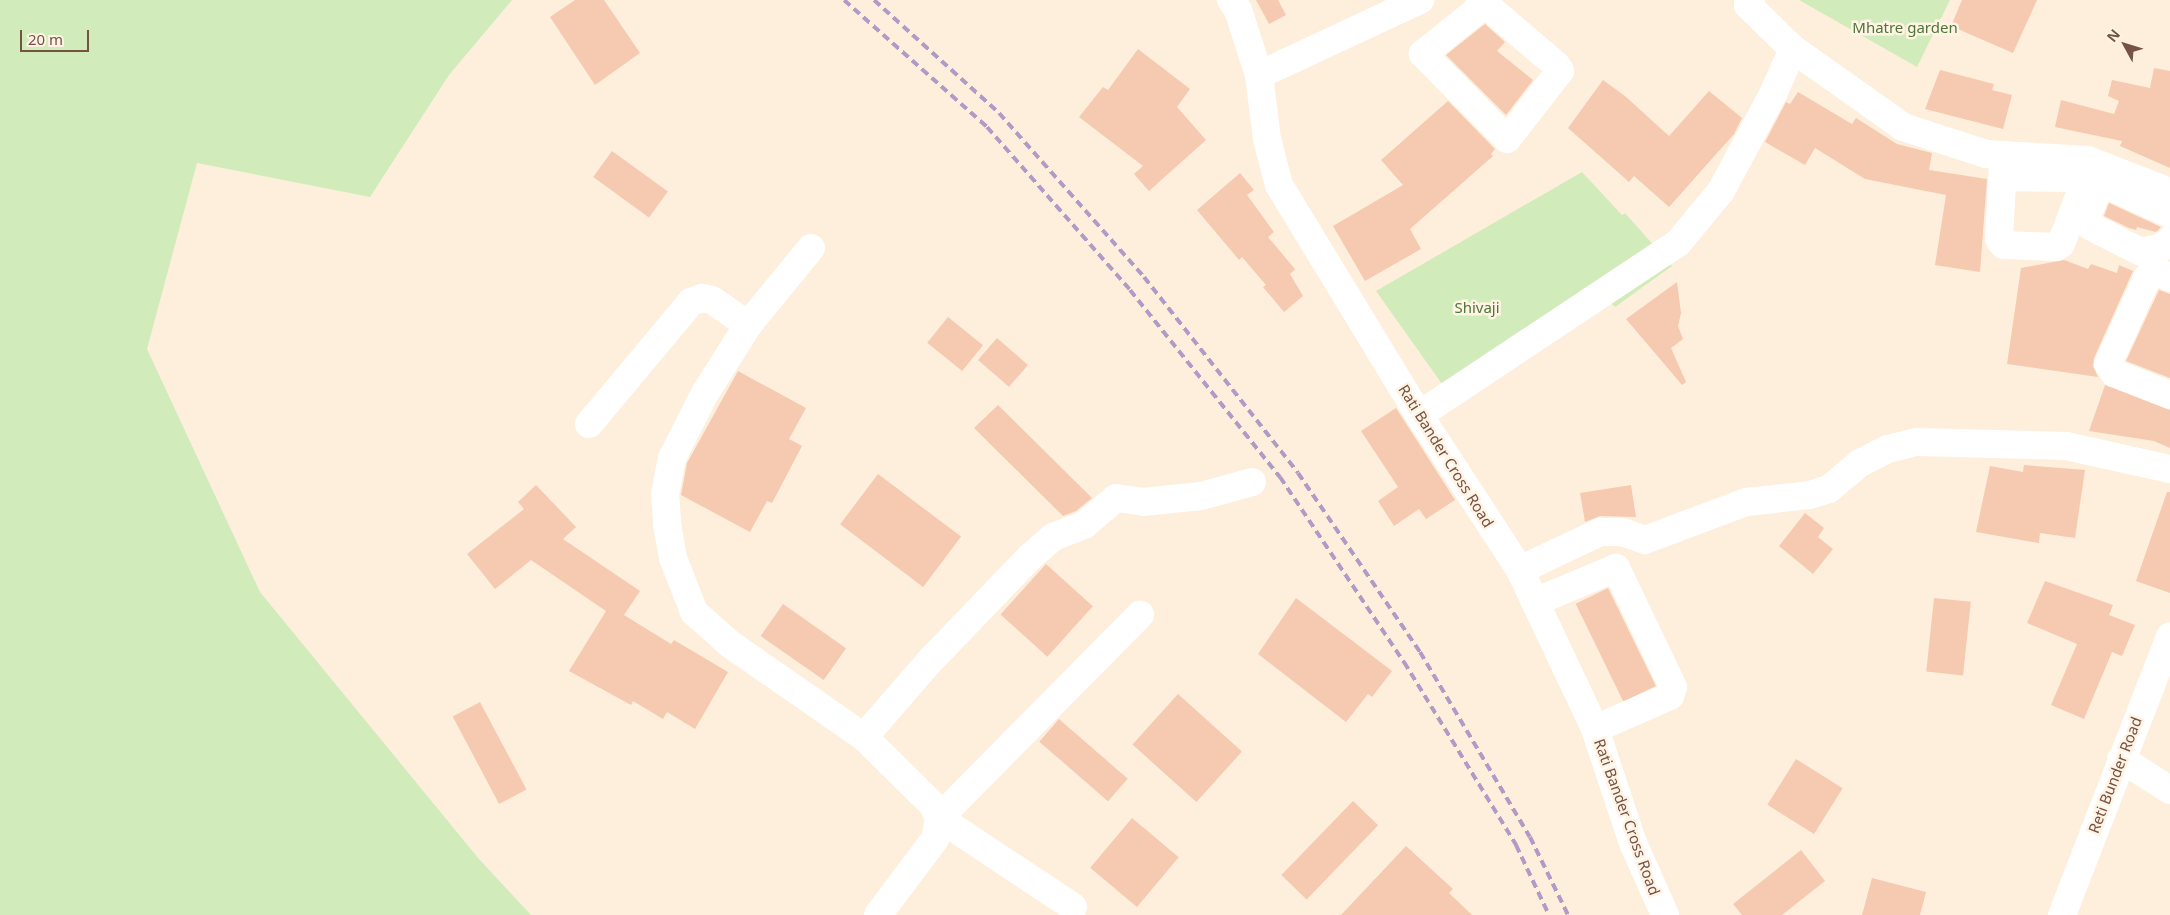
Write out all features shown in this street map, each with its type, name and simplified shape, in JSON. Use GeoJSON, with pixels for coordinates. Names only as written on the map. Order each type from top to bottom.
{"type":"FeatureCollection","features":[{"type":"Feature","properties":{"kind":"street","name":"Rati Bander Cross Road"},"geometry":{"type":"LineString","coordinates":[[1231,0],[1238,10],[1259,75],[1267,139],[1279,185],[1419,415],[1520,570],[1595,729],[1633,843],[1665,915]]}},
{"type":"Feature","properties":{"kind":"street"},"geometry":{"type":"LineString","coordinates":[[1259,75],[1420,0]]}},
{"type":"Feature","properties":{"kind":"street"},"geometry":{"type":"LineString","coordinates":[[1482,2],[1560,71],[1507,139],[1423,54],[1482,2]]}},
{"type":"Feature","properties":{"kind":"street"},"geometry":{"type":"LineString","coordinates":[[1745,2],[1792,49],[1903,127],[1959,147],[2004,166],[2088,160],[2170,192]]}},
{"type":"Feature","properties":{"kind":"street"},"geometry":{"type":"LineString","coordinates":[[1419,415],[1678,243],[1721,191],[1774,94],[1792,49]]}},
{"type":"Feature","properties":{"kind":"street"},"geometry":{"type":"LineString","coordinates":[[2170,214],[2104,184],[2098,189],[2086,218],[2090,226],[2141,252],[2162,247],[2170,240]]}},
{"type":"Feature","properties":{"kind":"street"},"geometry":{"type":"LineString","coordinates":[[810,248],[748,325],[704,395],[672,458],[665,493],[667,524],[673,558],[694,612],[730,644],[864,737],[933,804],[939,818],[1073,907]]}},
{"type":"Feature","properties":{"kind":"street"},"geometry":{"type":"LineString","coordinates":[[2170,278],[2159,272],[2147,278],[2108,364],[2114,373],[2170,395]]}},
{"type":"Feature","properties":{"kind":"street"},"geometry":{"type":"LineString","coordinates":[[589,424],[691,302],[702,298],[712,300],[748,325]]}},
{"type":"Feature","properties":{"kind":"street"},"geometry":{"type":"LineString","coordinates":[[1520,570],[1600,532],[1622,532],[1645,540],[1746,502],[1799,497],[1820,492],[1829,489],[1860,463],[1888,449],[1918,442],[2066,446],[2170,469]]}},
{"type":"Feature","properties":{"kind":"street"},"geometry":{"type":"LineString","coordinates":[[864,737],[928,663],[1053,537],[1084,525],[1116,498],[1143,502],[1201,496],[1252,482]]}},
{"type":"Feature","properties":{"kind":"street"},"geometry":{"type":"LineString","coordinates":[[1535,602],[1616,568],[1672,687],[1670,696],[1595,729]]}},
{"type":"Feature","properties":{"kind":"street"},"geometry":{"type":"LineString","coordinates":[[878,915],[935,839],[939,818],[1140,615]]}},
{"type":"Feature","properties":{"kind":"street","name":"Reti Bunder Road"},"geometry":{"type":"LineString","coordinates":[[2062,915],[2121,758],[2170,636]]}},
{"type":"Feature","properties":{"kind":"street"},"geometry":{"type":"LineString","coordinates":[[2121,758],[2170,790]]}},
{"type":"Feature","properties":{"kind":"green space"},"geometry":{"type":"Polygon","coordinates":[[[0,0],[512,0],[449,75],[370,197],[197,163],[147,349],[260,592],[479,859],[531,915],[0,915],[0,0]]]}},
{"type":"Feature","properties":{"kind":"green space","name":"Mhatre garden"},"geometry":{"type":"Polygon","coordinates":[[[1799,0],[1950,0],[1917,67],[1799,0]]]}},
{"type":"Feature","properties":{"kind":"green space","name":"Shivaji"},"geometry":{"type":"Polygon","coordinates":[[[1582,172],[1622,215],[1625,213],[1672,266],[1615,307],[1610,302],[1454,401],[1376,291],[1582,172]]]}},
{"type":"Feature","properties":{"kind":"building"},"geometry":{"type":"Polygon","coordinates":[[[575,0],[604,0],[640,53],[595,85],[550,17],[575,0]]]}},
{"type":"Feature","properties":{"kind":"building"},"geometry":{"type":"Polygon","coordinates":[[[1256,0],[1278,0],[1286,15],[1269,24],[1256,0]]]}},
{"type":"Feature","properties":{"kind":"building"},"geometry":{"type":"Polygon","coordinates":[[[1962,0],[2037,0],[2013,53],[1951,26],[1962,0]]]}},
{"type":"Feature","properties":{"kind":"building"},"geometry":{"type":"Polygon","coordinates":[[[1485,24],[1505,42],[1497,51],[1533,80],[1506,115],[1446,55],[1485,24]]]}},
{"type":"Feature","properties":{"kind":"building"},"geometry":{"type":"Polygon","coordinates":[[[1138,49],[1190,89],[1177,107],[1206,140],[1149,191],[1134,174],[1143,166],[1079,117],[1103,87],[1108,90],[1138,49]]]}},
{"type":"Feature","properties":{"kind":"building"},"geometry":{"type":"Polygon","coordinates":[[[2154,68],[2170,71],[2170,168],[2120,146],[2122,141],[2055,127],[2061,100],[2114,114],[2119,101],[2108,96],[2112,80],[2150,88],[2154,68]]]}},
{"type":"Feature","properties":{"kind":"building"},"geometry":{"type":"Polygon","coordinates":[[[1940,70],[1994,84],[1992,90],[2012,95],[2003,129],[1925,109],[1940,70]]]}},
{"type":"Feature","properties":{"kind":"building"},"geometry":{"type":"Polygon","coordinates":[[[1603,80],[1625,96],[1669,136],[1709,91],[1742,118],[1734,134],[1669,207],[1634,176],[1629,182],[1568,128],[1603,80]]]}},
{"type":"Feature","properties":{"kind":"building"},"geometry":{"type":"Polygon","coordinates":[[[1798,92],[1852,124],[1856,118],[1897,144],[1932,153],[1929,170],[1987,179],[1980,272],[1935,265],[1946,195],[1865,179],[1815,148],[1805,165],[1765,142],[1786,102],[1790,104],[1798,92]]]}},
{"type":"Feature","properties":{"kind":"building"},"geometry":{"type":"Polygon","coordinates":[[[1448,101],[1495,149],[1491,154],[1493,156],[1410,229],[1421,249],[1365,281],[1333,226],[1403,185],[1381,160],[1448,101]]]}},
{"type":"Feature","properties":{"kind":"building"},"geometry":{"type":"Polygon","coordinates":[[[612,151],[668,192],[649,217],[593,177],[612,151]]]}},
{"type":"Feature","properties":{"kind":"building"},"geometry":{"type":"Polygon","coordinates":[[[1240,173],[1254,190],[1247,195],[1274,232],[1268,237],[1295,269],[1290,274],[1303,296],[1284,312],[1263,287],[1266,285],[1242,257],[1239,260],[1197,210],[1240,173]]]}},
{"type":"Feature","properties":{"kind":"building"},"geometry":{"type":"Polygon","coordinates":[[[2109,203],[2161,227],[2156,232],[2137,227],[2136,230],[2129,228],[2104,216],[2109,203]]]}},
{"type":"Feature","properties":{"kind":"building"},"geometry":{"type":"Polygon","coordinates":[[[2064,260],[2088,269],[2091,264],[2117,273],[2119,265],[2133,271],[2094,358],[2093,366],[2098,377],[2007,364],[2021,268],[2064,260]]]}},
{"type":"Feature","properties":{"kind":"building"},"geometry":{"type":"Polygon","coordinates":[[[1677,282],[1681,313],[1678,326],[1683,339],[1671,348],[1686,382],[1682,385],[1626,319],[1677,282]]]}},
{"type":"Feature","properties":{"kind":"building"},"geometry":{"type":"Polygon","coordinates":[[[2159,290],[2170,294],[2170,378],[2126,361],[2159,290]]]}},
{"type":"Feature","properties":{"kind":"building"},"geometry":{"type":"Polygon","coordinates":[[[948,317],[983,345],[962,371],[927,343],[948,317]]]}},
{"type":"Feature","properties":{"kind":"building"},"geometry":{"type":"Polygon","coordinates":[[[997,338],[1028,365],[1009,387],[978,360],[997,338]]]}},
{"type":"Feature","properties":{"kind":"building"},"geometry":{"type":"Polygon","coordinates":[[[738,371],[806,408],[789,439],[802,446],[772,503],[767,501],[750,532],[681,495],[687,463],[738,371]]]}},
{"type":"Feature","properties":{"kind":"building"},"geometry":{"type":"Polygon","coordinates":[[[2105,385],[2170,410],[2170,448],[2154,441],[2089,431],[2105,385]]]}},
{"type":"Feature","properties":{"kind":"building"},"geometry":{"type":"Polygon","coordinates":[[[998,405],[1092,498],[1076,511],[1063,516],[974,428],[998,405]]]}},
{"type":"Feature","properties":{"kind":"building"},"geometry":{"type":"Polygon","coordinates":[[[1396,408],[1455,500],[1426,519],[1419,509],[1394,526],[1378,501],[1398,487],[1361,431],[1396,408]]]}},
{"type":"Feature","properties":{"kind":"building"},"geometry":{"type":"Polygon","coordinates":[[[2024,465],[2085,470],[2075,538],[2040,533],[2039,543],[1976,532],[1990,466],[2023,472],[2024,465]]]}},
{"type":"Feature","properties":{"kind":"building"},"geometry":{"type":"Polygon","coordinates":[[[878,474],[961,537],[923,587],[840,524],[878,474]]]}},
{"type":"Feature","properties":{"kind":"building"},"geometry":{"type":"Polygon","coordinates":[[[536,485],[576,527],[563,539],[640,591],[624,615],[671,644],[674,640],[728,672],[695,729],[667,712],[663,719],[633,701],[631,705],[569,671],[606,611],[531,560],[495,589],[467,554],[524,509],[518,502],[536,485]]]}},
{"type":"Feature","properties":{"kind":"building"},"geometry":{"type":"Polygon","coordinates":[[[1631,485],[1636,517],[1600,516],[1585,522],[1580,493],[1631,485]]]}},
{"type":"Feature","properties":{"kind":"building"},"geometry":{"type":"Polygon","coordinates":[[[2167,492],[2170,492],[2170,593],[2136,581],[2167,492]]]}},
{"type":"Feature","properties":{"kind":"building"},"geometry":{"type":"Polygon","coordinates":[[[1805,513],[1824,528],[1818,537],[1833,549],[1813,574],[1779,546],[1805,513]]]}},
{"type":"Feature","properties":{"kind":"building"},"geometry":{"type":"Polygon","coordinates":[[[1046,564],[1093,606],[1047,657],[1000,615],[1046,564]]]}},
{"type":"Feature","properties":{"kind":"building"},"geometry":{"type":"Polygon","coordinates":[[[2045,581],[2113,605],[2109,615],[2135,625],[2122,656],[2112,652],[2084,719],[2051,705],[2077,644],[2027,623],[2045,581]]]}},
{"type":"Feature","properties":{"kind":"building"},"geometry":{"type":"Polygon","coordinates":[[[1608,588],[1656,686],[1623,702],[1576,604],[1608,588]]]}},
{"type":"Feature","properties":{"kind":"building"},"geometry":{"type":"Polygon","coordinates":[[[1296,598],[1392,671],[1372,697],[1368,694],[1346,722],[1258,654],[1296,598]]]}},
{"type":"Feature","properties":{"kind":"building"},"geometry":{"type":"Polygon","coordinates":[[[1934,598],[1971,602],[1963,675],[1926,672],[1934,598]]]}},
{"type":"Feature","properties":{"kind":"building"},"geometry":{"type":"Polygon","coordinates":[[[783,604],[846,648],[824,680],[761,636],[783,604]]]}},
{"type":"Feature","properties":{"kind":"building"},"geometry":{"type":"Polygon","coordinates":[[[1178,694],[1242,752],[1196,802],[1132,745],[1178,694]]]}},
{"type":"Feature","properties":{"kind":"building"},"geometry":{"type":"Polygon","coordinates":[[[480,702],[526,789],[499,804],[453,717],[480,702]]]}},
{"type":"Feature","properties":{"kind":"building"},"geometry":{"type":"Polygon","coordinates":[[[1059,719],[1128,779],[1108,801],[1039,742],[1059,719]]]}},
{"type":"Feature","properties":{"kind":"building"},"geometry":{"type":"Polygon","coordinates":[[[1796,759],[1843,788],[1814,834],[1767,805],[1796,759]]]}},
{"type":"Feature","properties":{"kind":"building"},"geometry":{"type":"Polygon","coordinates":[[[1353,801],[1378,825],[1307,899],[1281,875],[1353,801]]]}},
{"type":"Feature","properties":{"kind":"building"},"geometry":{"type":"Polygon","coordinates":[[[1132,818],[1179,857],[1137,907],[1090,868],[1132,818]]]}},
{"type":"Feature","properties":{"kind":"building"},"geometry":{"type":"Polygon","coordinates":[[[1406,846],[1453,889],[1449,893],[1472,915],[1341,915],[1406,846]]]}},
{"type":"Feature","properties":{"kind":"building"},"geometry":{"type":"Polygon","coordinates":[[[1801,850],[1825,881],[1782,915],[1742,915],[1733,904],[1801,850]]]}},
{"type":"Feature","properties":{"kind":"building"},"geometry":{"type":"Polygon","coordinates":[[[1872,878],[1926,892],[1920,915],[1862,915],[1872,878]]]}},
{"type":"Feature","properties":{"kind":"railway"},"geometry":{"type":"LineString","coordinates":[[844,0],[987,127],[1130,290],[1280,477],[1404,662],[1516,845],[1549,915]]}},
{"type":"Feature","properties":{"kind":"railway"},"geometry":{"type":"LineString","coordinates":[[874,0],[999,113],[1144,277],[1298,473],[1420,652],[1530,837],[1568,915]]}}]}
